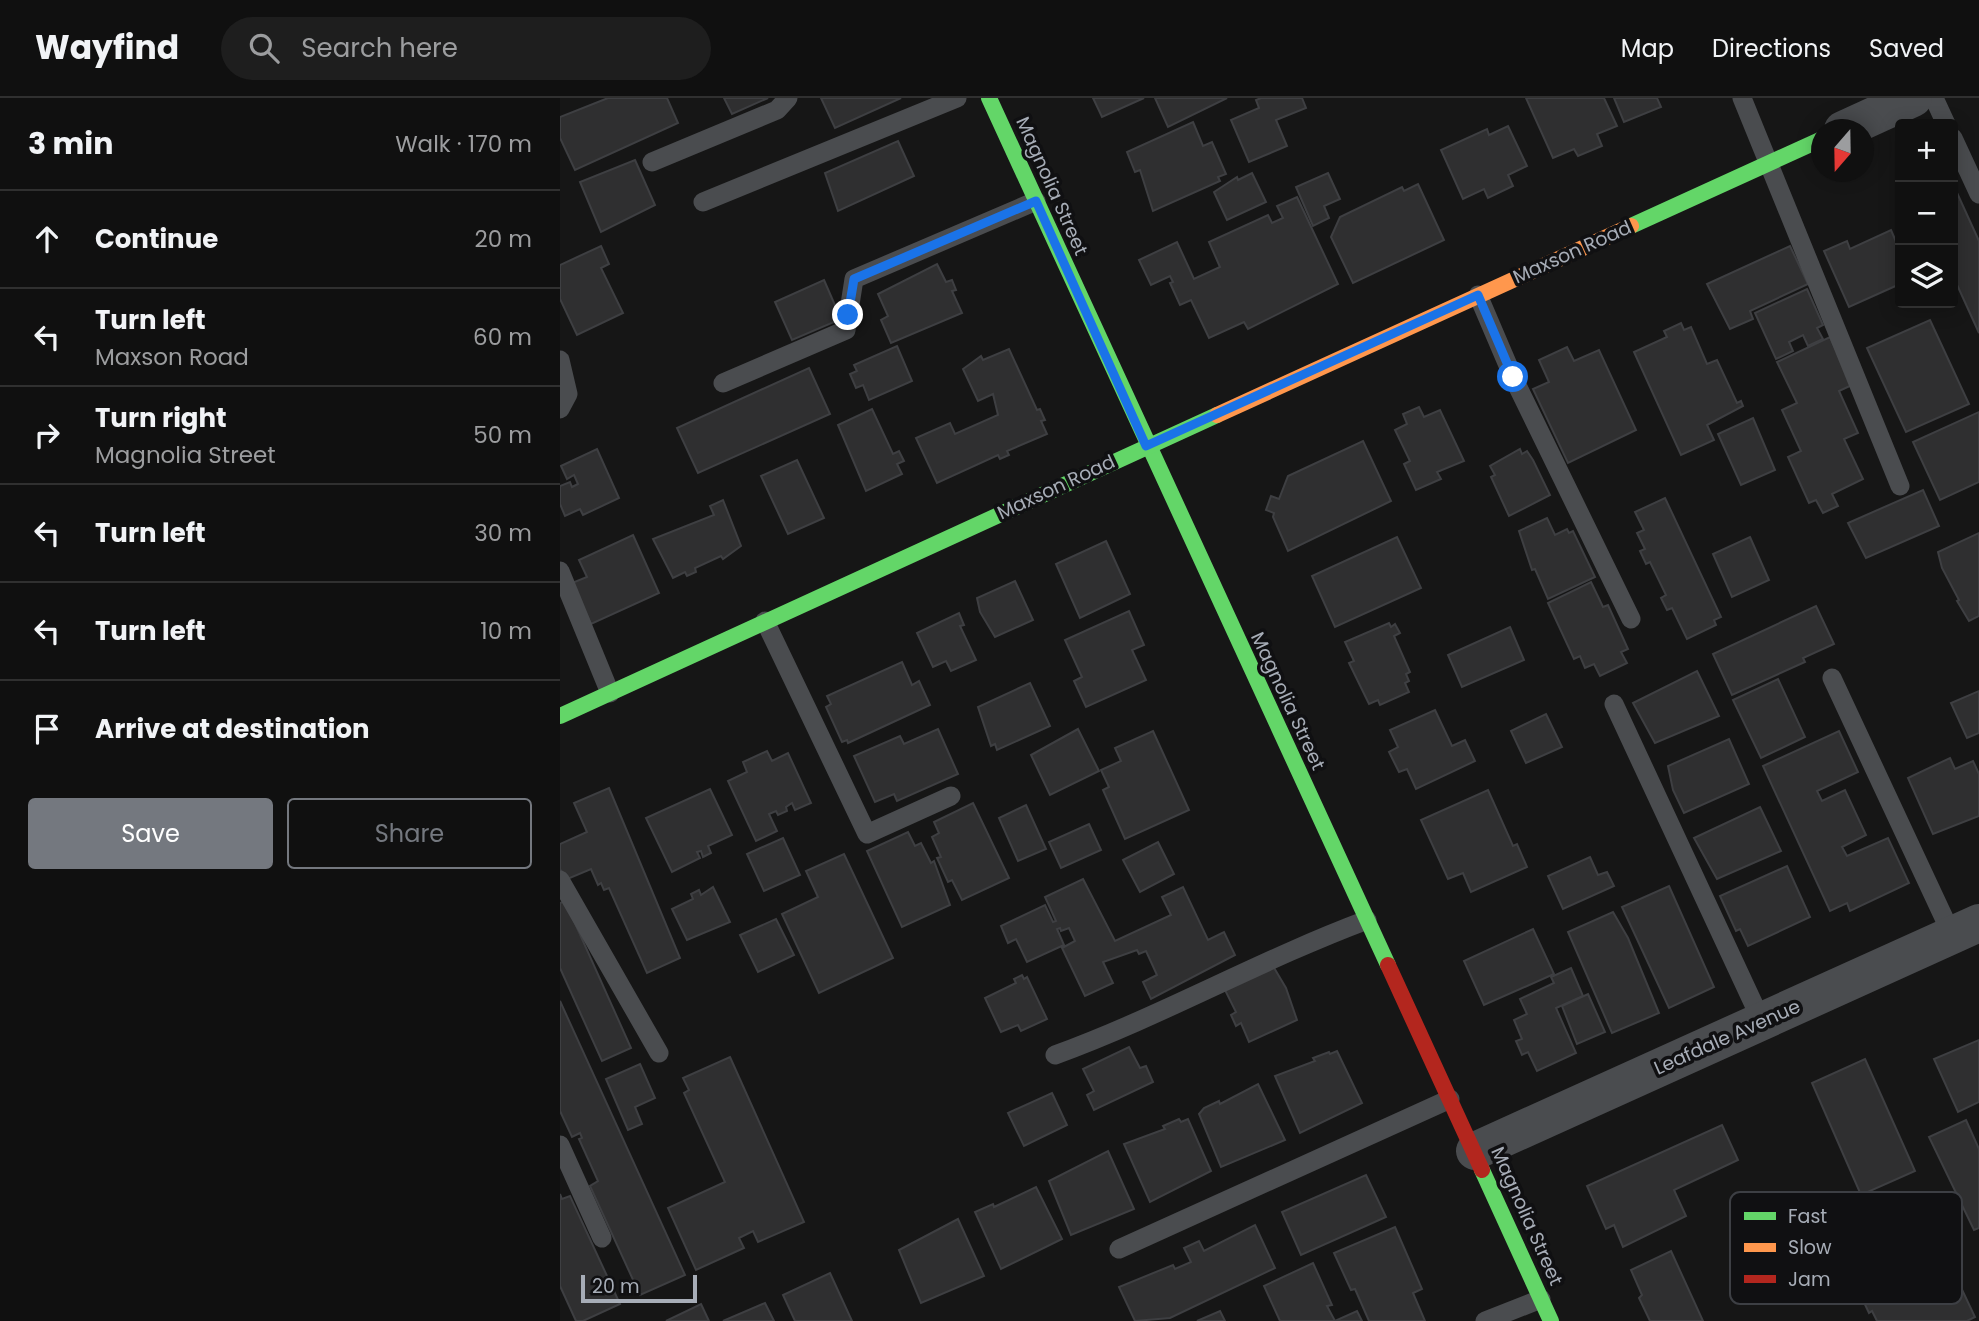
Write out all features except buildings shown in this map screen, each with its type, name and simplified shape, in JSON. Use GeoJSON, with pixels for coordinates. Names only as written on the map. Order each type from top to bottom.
{"type":"FeatureCollection","features":[{"type":"Feature","properties":{"kind":"street","name":"Magnolia Street"},"geometry":{"type":"LineString","coordinates":[[989,98],[1146,446],[1475,1151],[1551,1321]]}},
{"type":"Feature","properties":{"kind":"street"},"geometry":{"type":"LineString","coordinates":[[1867,119],[1913,98]]}},
{"type":"Feature","properties":{"kind":"street","name":"Maxson Road"},"geometry":{"type":"LineString","coordinates":[[560,716],[1811,144]]}},
{"type":"Feature","properties":{"kind":"street","name":"Leafdale Avenue"},"geometry":{"type":"LineString","coordinates":[[1475,1151],[1966,929]]}},
{"type":"Feature","properties":{"kind":"lane"},"geometry":{"type":"LineString","coordinates":[[652,162],[777,110],[788,98]]}},
{"type":"Feature","properties":{"kind":"lane"},"geometry":{"type":"LineString","coordinates":[[703,202],[957,98]]}},
{"type":"Feature","properties":{"kind":"lane"},"geometry":{"type":"LineString","coordinates":[[1742,98],[1900,486]]}},
{"type":"Feature","properties":{"kind":"lane"},"geometry":{"type":"LineString","coordinates":[[1934,98],[1944,119]]}},
{"type":"Feature","properties":{"kind":"lane"},"geometry":{"type":"LineString","coordinates":[[1958,149],[1979,194]]}},
{"type":"Feature","properties":{"kind":"lane"},"geometry":{"type":"LineString","coordinates":[[723,383],[846,330],[854,279],[1036,201]]}},
{"type":"Feature","properties":{"kind":"lane"},"geometry":{"type":"LineString","coordinates":[[1478,295],[1513,377],[1631,618]]}},
{"type":"Feature","properties":{"kind":"lane"},"geometry":{"type":"LineString","coordinates":[[560,360],[568,394],[560,409]]}},
{"type":"Feature","properties":{"kind":"lane"},"geometry":{"type":"LineString","coordinates":[[560,571],[610,693]]}},
{"type":"Feature","properties":{"kind":"lane"},"geometry":{"type":"LineString","coordinates":[[765,621],[867,834],[951,796]]}},
{"type":"Feature","properties":{"kind":"lane"},"geometry":{"type":"LineString","coordinates":[[1832,678],[1966,929]]}},
{"type":"Feature","properties":{"kind":"lane"},"geometry":{"type":"LineString","coordinates":[[1614,704],[1762,1022]]}},
{"type":"Feature","properties":{"kind":"lane"},"geometry":{"type":"LineString","coordinates":[[560,880],[659,1053]]}},
{"type":"Feature","properties":{"kind":"lane"},"geometry":{"type":"LineString","coordinates":[[1055,1055],[1106,1037],[1297,946],[1367,920]]}},
{"type":"Feature","properties":{"kind":"lane"},"geometry":{"type":"LineString","coordinates":[[1119,1249],[1450,1099]]}},
{"type":"Feature","properties":{"kind":"lane"},"geometry":{"type":"LineString","coordinates":[[560,1145],[602,1238]]}},
{"type":"Feature","properties":{"kind":"lane"},"geometry":{"type":"LineString","coordinates":[[1485,1321],[1541,1299]]}},
{"type":"Feature","properties":{"kind":"traffic: fast"},"geometry":{"type":"LineString","coordinates":[[989,98],[1388,965]]}},
{"type":"Feature","properties":{"kind":"traffic: fast"},"geometry":{"type":"LineString","coordinates":[[1631,226],[1811,144]]}},
{"type":"Feature","properties":{"kind":"traffic: fast"},"geometry":{"type":"LineString","coordinates":[[560,716],[1217,415]]}},
{"type":"Feature","properties":{"kind":"traffic: fast"},"geometry":{"type":"LineString","coordinates":[[1482,1170],[1551,1321]]}},
{"type":"Feature","properties":{"kind":"traffic: slow"},"geometry":{"type":"LineString","coordinates":[[1217,415],[1631,226]]}},
{"type":"Feature","properties":{"kind":"traffic: jam"},"geometry":{"type":"LineString","coordinates":[[1388,965],[1482,1170]]}},
{"type":"Feature","properties":{"kind":"route"},"geometry":{"type":"LineString","coordinates":[[848,315],[854,279],[1036,201],[1146,446],[1478,295],[1513,377]]}}]}
